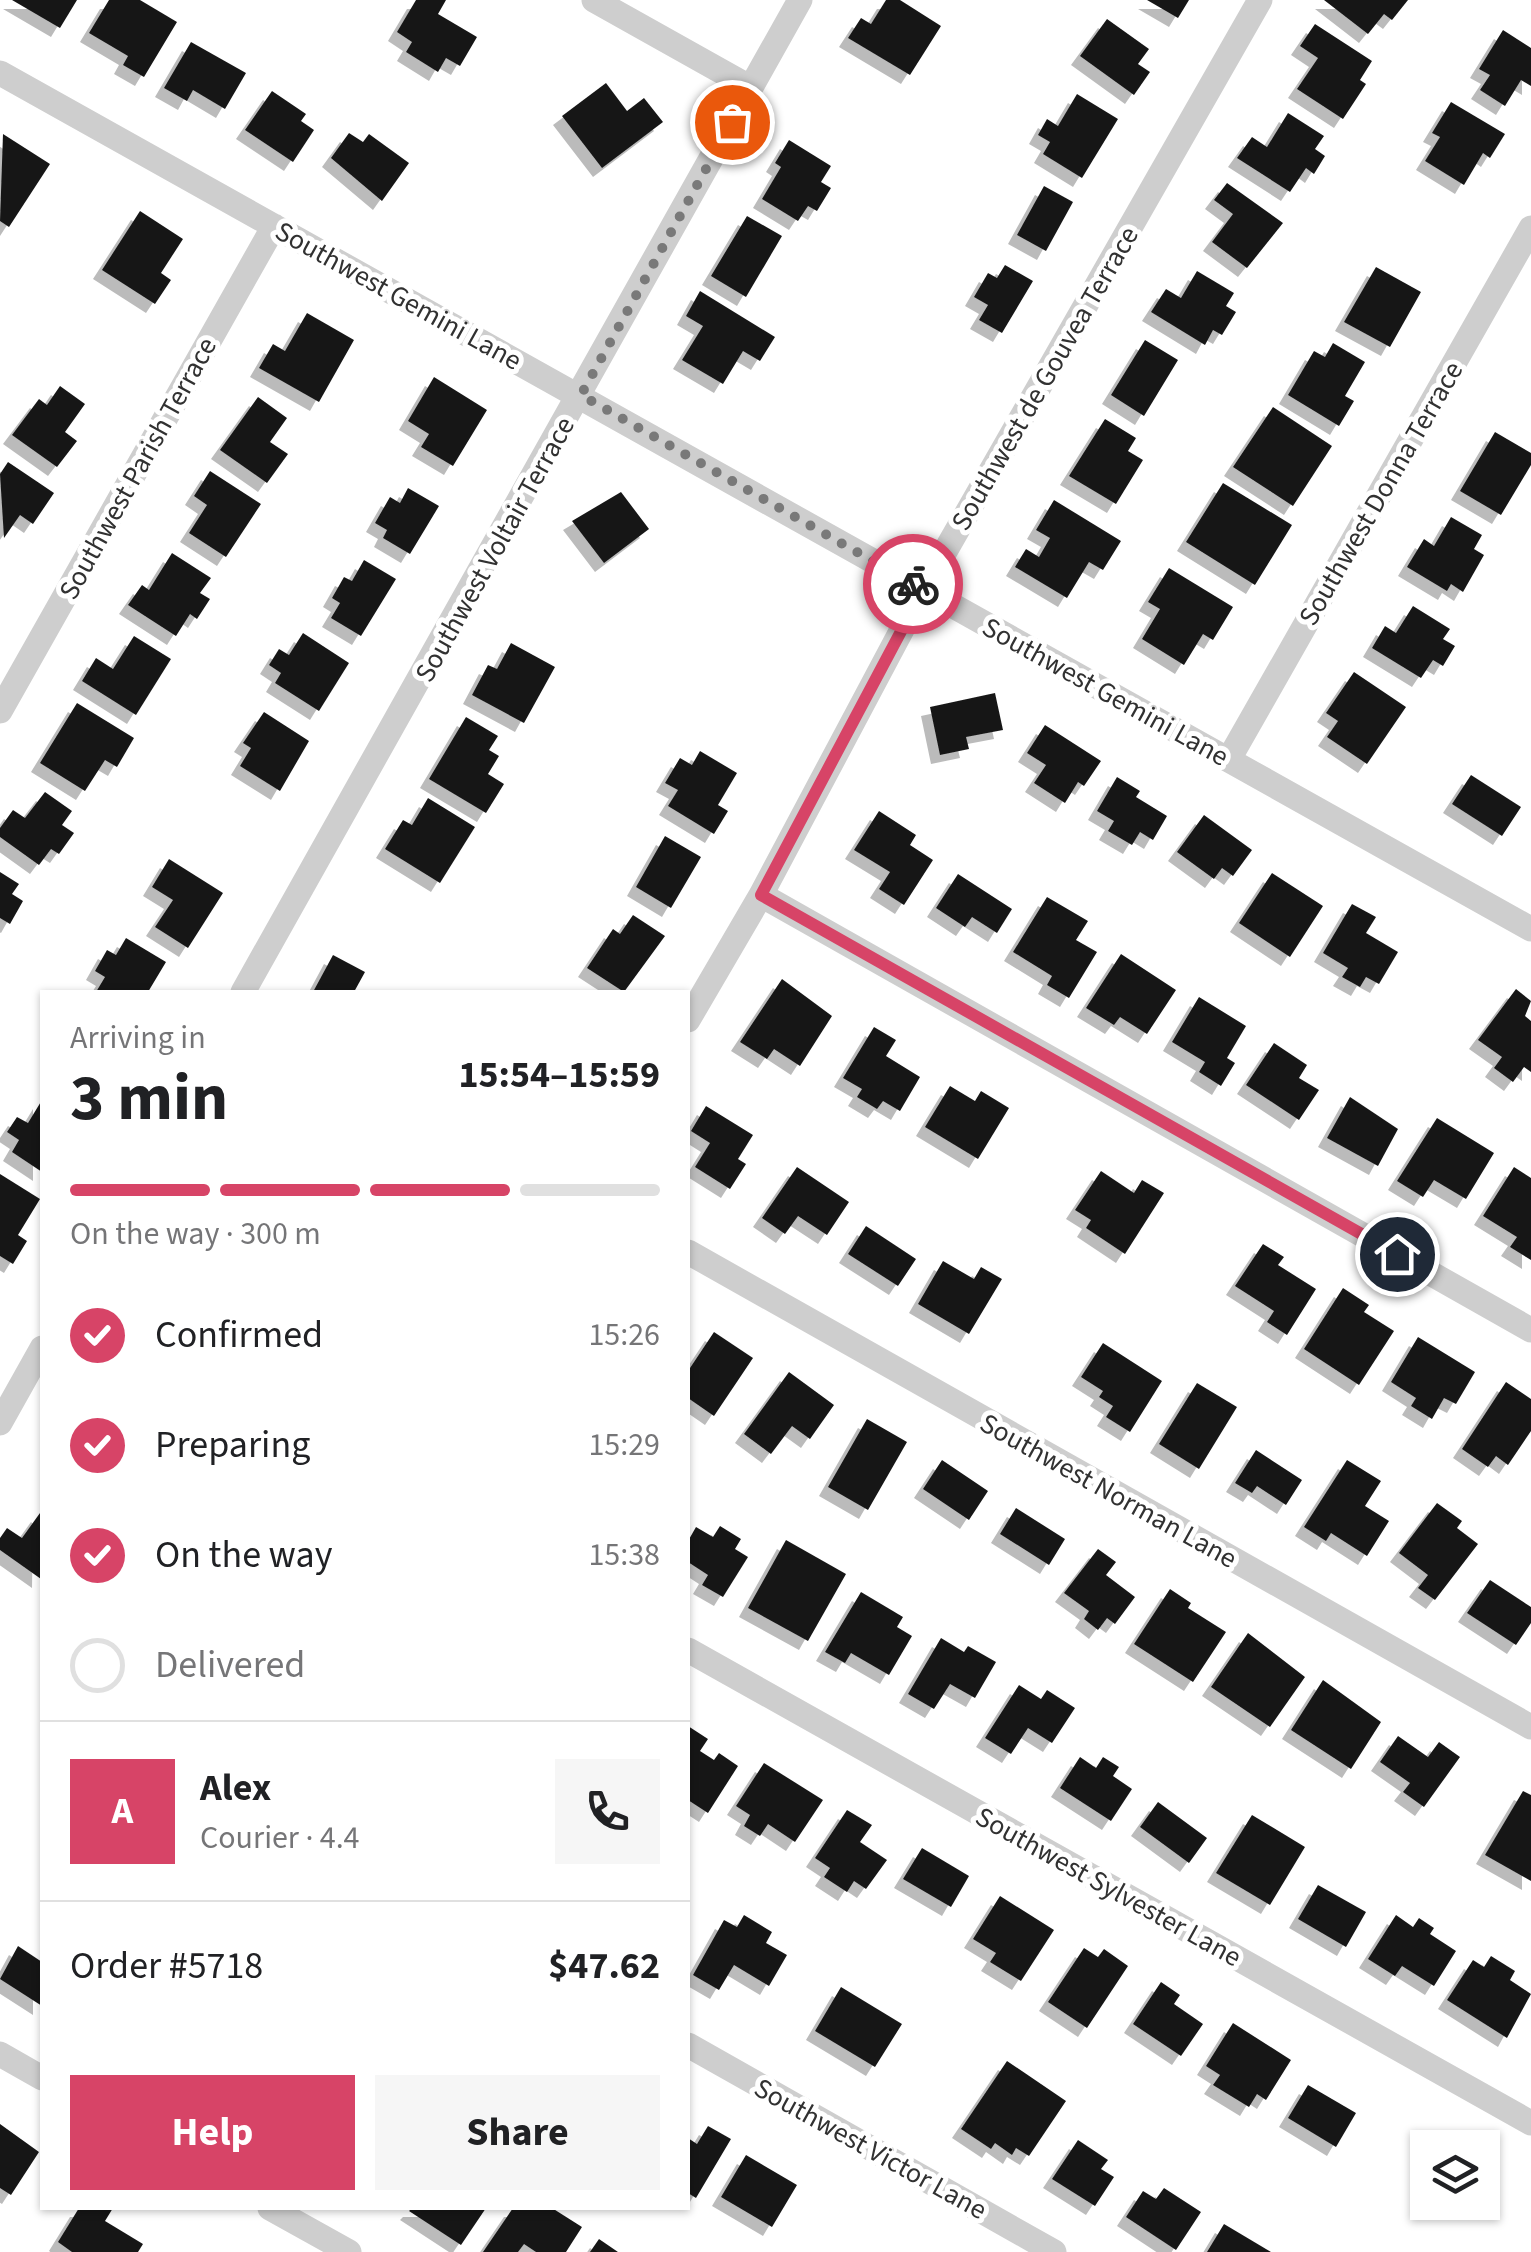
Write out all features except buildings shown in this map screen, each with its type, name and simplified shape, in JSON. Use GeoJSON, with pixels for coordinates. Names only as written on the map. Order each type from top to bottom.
{"type":"FeatureCollection","features":[{"type":"Feature","properties":{"kind":"street"},"geometry":{"type":"LineString","coordinates":[[594,0],[751,88]]}},
{"type":"Feature","properties":{"kind":"street","name":"Southwest Voltair Terrace"},"geometry":{"type":"LineString","coordinates":[[244,990],[800,0]]}},
{"type":"Feature","properties":{"kind":"street","name":"Southwest de Gouvea Terrace"},"geometry":{"type":"LineString","coordinates":[[690,1017],[761,895],[923,590],[1260,0]]}},
{"type":"Feature","properties":{"kind":"street","name":"Southwest Gemini Lane"},"geometry":{"type":"LineString","coordinates":[[0,73],[1531,929]]}},
{"type":"Feature","properties":{"kind":"street","name":"Southwest Parish Terrace"},"geometry":{"type":"LineString","coordinates":[[0,711],[274,226]]}},
{"type":"Feature","properties":{"kind":"street","name":"Southwest Donna Terrace"},"geometry":{"type":"LineString","coordinates":[[1229,759],[1531,228]]}},
{"type":"Feature","properties":{"kind":"street"},"geometry":{"type":"LineString","coordinates":[[761,895],[1531,1330]]}},
{"type":"Feature","properties":{"kind":"street","name":"Southwest Norman Lane"},"geometry":{"type":"LineString","coordinates":[[690,1253],[1531,1727]]}},
{"type":"Feature","properties":{"kind":"street"},"geometry":{"type":"LineString","coordinates":[[0,1423],[40,1352]]}},
{"type":"Feature","properties":{"kind":"street","name":"Southwest Sylvester Lane"},"geometry":{"type":"LineString","coordinates":[[690,1651],[1531,2123]]}},
{"type":"Feature","properties":{"kind":"street","name":"Southwest Victor Lane"},"geometry":{"type":"LineString","coordinates":[[690,2046],[1054,2252]]}},
{"type":"Feature","properties":{"kind":"street"},"geometry":{"type":"LineString","coordinates":[[0,2054],[40,2077]]}},
{"type":"Feature","properties":{"kind":"street"},"geometry":{"type":"LineString","coordinates":[[274,2210],[348,2252]]}},
{"type":"Feature","properties":{"kind":"way so far"},"geometry":{"type":"LineString","coordinates":[[732,122],[581,395],[913,584]]}},
{"type":"Feature","properties":{"kind":"route"},"geometry":{"type":"LineString","coordinates":[[913,584],[923,590],[761,895],[1397,1254]]}}]}
